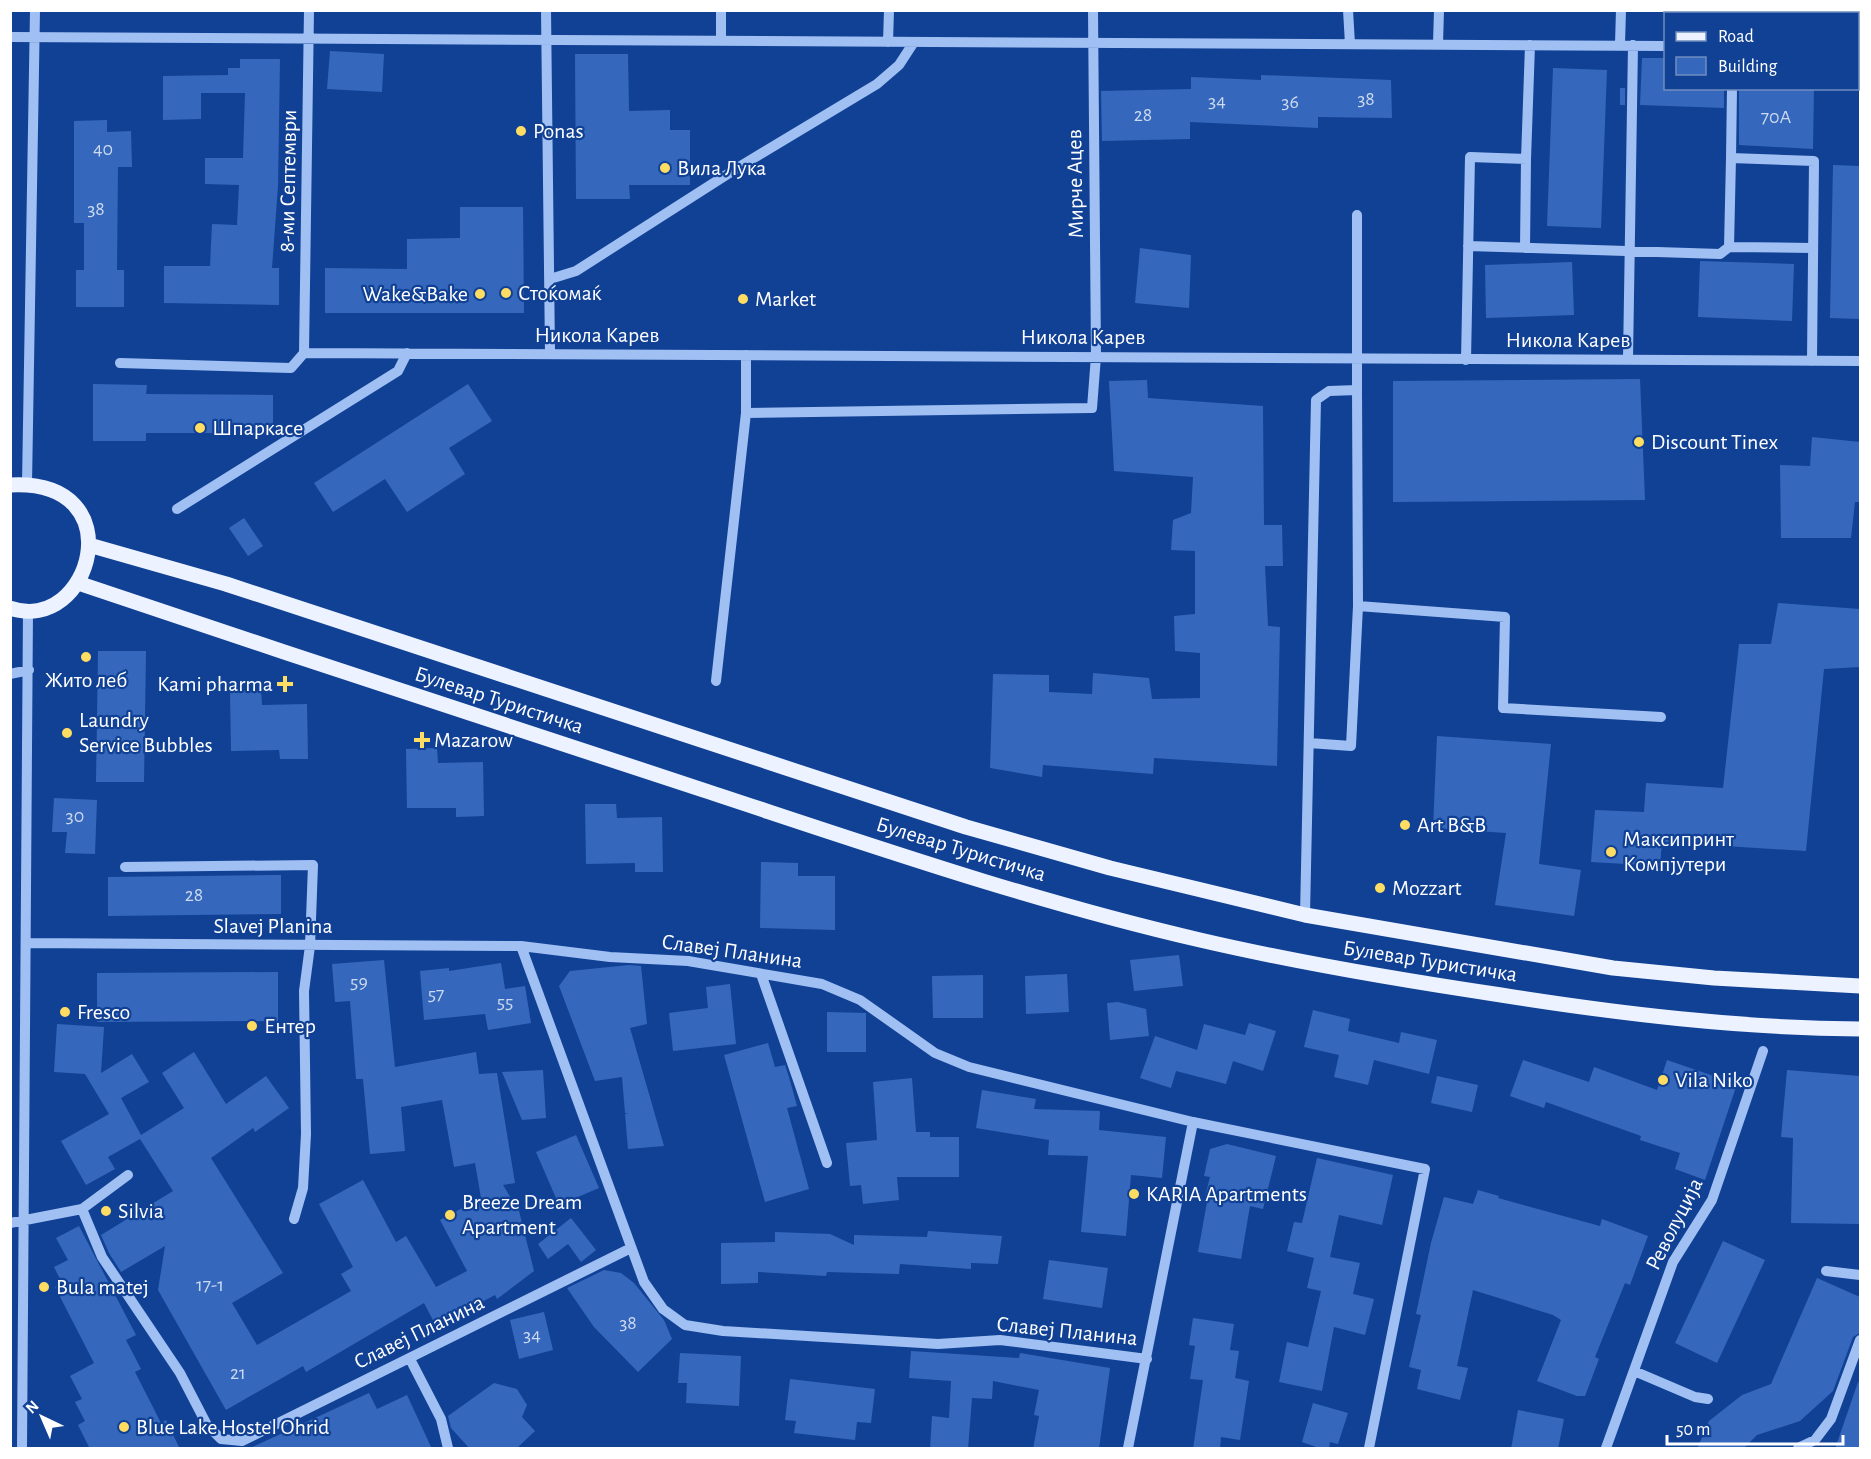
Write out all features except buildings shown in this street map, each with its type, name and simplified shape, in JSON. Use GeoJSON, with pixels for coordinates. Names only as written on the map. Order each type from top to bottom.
{"type":"FeatureCollection","features":[{"type":"Feature","properties":{"kind":"main road"},"geometry":{"type":"LineString","coordinates":[[10,485],[35,484],[58,492],[77,508],[88,531],[89,545],[89,556],[78,583],[65,598],[42,609],[10,608]]}},
{"type":"Feature","properties":{"kind":"main road","name":"Булевар Туристичка"},"geometry":{"type":"LineString","coordinates":[[89,545],[237,588],[966,827],[1110,868],[1305,915],[1613,968],[1714,978],[1860,986]]}},
{"type":"Feature","properties":{"kind":"main road","name":"Булевар Туристичка"},"geometry":{"type":"LineString","coordinates":[[78,583],[457,711],[909,858],[1085,910],[1197,939],[1301,963],[1610,1012],[1718,1024],[1860,1029]]}},
{"type":"Feature","properties":{"kind":"street"},"geometry":{"type":"LineString","coordinates":[[27,484],[35,10]]}},
{"type":"Feature","properties":{"kind":"street","name":"8-ми Септември"},"geometry":{"type":"LineString","coordinates":[[304,353],[309,10]]}},
{"type":"Feature","properties":{"kind":"street"},"geometry":{"type":"LineString","coordinates":[[546,10],[550,354]]}},
{"type":"Feature","properties":{"kind":"street"},"geometry":{"type":"LineString","coordinates":[[721,10],[721,41]]}},
{"type":"Feature","properties":{"kind":"street"},"geometry":{"type":"LineString","coordinates":[[888,42],[889,10]]}},
{"type":"Feature","properties":{"kind":"street","name":"Мирче Ацев"},"geometry":{"type":"LineString","coordinates":[[746,413],[1092,408],[1096,356],[1093,10]]}},
{"type":"Feature","properties":{"kind":"street"},"geometry":{"type":"LineString","coordinates":[[1348,10],[1350,44]]}},
{"type":"Feature","properties":{"kind":"street"},"geometry":{"type":"LineString","coordinates":[[1438,44],[1439,10]]}},
{"type":"Feature","properties":{"kind":"street"},"geometry":{"type":"LineString","coordinates":[[1620,10],[1620,44]]}},
{"type":"Feature","properties":{"kind":"street"},"geometry":{"type":"LineString","coordinates":[[10,37],[1664,46]]}},
{"type":"Feature","properties":{"kind":"street"},"geometry":{"type":"LineString","coordinates":[[550,279],[576,271],[734,170],[877,84],[899,64],[914,42]]}},
{"type":"Feature","properties":{"kind":"street"},"geometry":{"type":"LineString","coordinates":[[1525,248],[1530,45]]}},
{"type":"Feature","properties":{"kind":"street"},"geometry":{"type":"LineString","coordinates":[[1628,360],[1633,45]]}},
{"type":"Feature","properties":{"kind":"street"},"geometry":{"type":"LineString","coordinates":[[1729,247],[1732,90]]}},
{"type":"Feature","properties":{"kind":"street"},"geometry":{"type":"LineString","coordinates":[[1466,360],[1470,157],[1526,159]]}},
{"type":"Feature","properties":{"kind":"street"},"geometry":{"type":"LineString","coordinates":[[1731,158],[1814,161],[1812,361]]}},
{"type":"Feature","properties":{"kind":"street"},"geometry":{"type":"LineString","coordinates":[[1309,744],[1351,746],[1358,606],[1357,215]]}},
{"type":"Feature","properties":{"kind":"street"},"geometry":{"type":"LineString","coordinates":[[1468,246],[1720,254],[1729,247],[1813,248]]}},
{"type":"Feature","properties":{"kind":"street"},"geometry":{"type":"LineString","coordinates":[[120,363],[291,368],[304,353]]}},
{"type":"Feature","properties":{"kind":"street","name":"Никола Карев"},"geometry":{"type":"LineString","coordinates":[[304,353],[1860,362]]}},
{"type":"Feature","properties":{"kind":"street"},"geometry":{"type":"LineString","coordinates":[[177,508],[399,371],[407,353]]}},
{"type":"Feature","properties":{"kind":"street"},"geometry":{"type":"LineString","coordinates":[[716,681],[746,413],[746,355]]}},
{"type":"Feature","properties":{"kind":"street"},"geometry":{"type":"LineString","coordinates":[[1305,915],[1316,400],[1329,391],[1357,390]]}},
{"type":"Feature","properties":{"kind":"street"},"geometry":{"type":"LineString","coordinates":[[1358,606],[1505,617],[1503,708],[1662,717]]}},
{"type":"Feature","properties":{"kind":"street"},"geometry":{"type":"LineString","coordinates":[[22,1449],[16,1222],[26,943],[28,610]]}},
{"type":"Feature","properties":{"kind":"street"},"geometry":{"type":"LineString","coordinates":[[10,674],[29,670]]}},
{"type":"Feature","properties":{"kind":"street"},"geometry":{"type":"LineString","coordinates":[[125,867],[313,865],[310,946],[304,991],[306,1134],[303,1188],[294,1219]]}},
{"type":"Feature","properties":{"kind":"street","name":"Slavej Planina"},"geometry":{"type":"LineString","coordinates":[[26,943],[521,946]]}},
{"type":"Feature","properties":{"kind":"street","name":"Славеј Планина"},"geometry":{"type":"LineString","coordinates":[[1147,1359],[1000,1341],[938,1344],[723,1331],[685,1325],[663,1309],[644,1282],[521,946],[610,957],[688,961],[822,984],[861,1000],[935,1053],[969,1067],[1193,1122],[1425,1169],[1369,1449]]}},
{"type":"Feature","properties":{"kind":"street"},"geometry":{"type":"LineString","coordinates":[[761,974],[827,1163]]}},
{"type":"Feature","properties":{"kind":"street","name":"Револуција"},"geometry":{"type":"LineString","coordinates":[[1606,1449],[1673,1262],[1712,1200],[1763,1051]]}},
{"type":"Feature","properties":{"kind":"street","name":"Славеј Планина"},"geometry":{"type":"LineString","coordinates":[[1128,1449],[1193,1122]]}},
{"type":"Feature","properties":{"kind":"street"},"geometry":{"type":"LineString","coordinates":[[16,1222],[82,1209],[128,1175]]}},
{"type":"Feature","properties":{"kind":"street","name":"Славеј Планина"},"geometry":{"type":"LineString","coordinates":[[82,1209],[102,1257],[180,1373],[207,1425],[224,1444],[242,1441],[631,1248]]}},
{"type":"Feature","properties":{"kind":"street"},"geometry":{"type":"LineString","coordinates":[[1826,1271],[1860,1275]]}},
{"type":"Feature","properties":{"kind":"street"},"geometry":{"type":"LineString","coordinates":[[1798,1449],[1815,1440],[1831,1419],[1860,1340]]}},
{"type":"Feature","properties":{"kind":"street"},"geometry":{"type":"LineString","coordinates":[[410,1359],[441,1419],[448,1449]]}},
{"type":"Feature","properties":{"kind":"street"},"geometry":{"type":"LineString","coordinates":[[1634,1371],[1695,1397],[1708,1399]]}},
{"type":"Feature","properties":{"kind":"place","name":"Ponas"},"geometry":{"type":"Point","coordinates":[521,131]}},
{"type":"Feature","properties":{"kind":"place","name":"Вила Лука"},"geometry":{"type":"Point","coordinates":[665,168]}},
{"type":"Feature","properties":{"kind":"place","name":"Стоќомаќ"},"geometry":{"type":"Point","coordinates":[506,293]}},
{"type":"Feature","properties":{"kind":"place","name":"Wake&Bake"},"geometry":{"type":"Point","coordinates":[480,294]}},
{"type":"Feature","properties":{"kind":"place","name":"Market"},"geometry":{"type":"Point","coordinates":[743,299]}},
{"type":"Feature","properties":{"kind":"place","name":"Шпаркасе"},"geometry":{"type":"Point","coordinates":[200,428]}},
{"type":"Feature","properties":{"kind":"place","name":"Discount Tinex"},"geometry":{"type":"Point","coordinates":[1639,442]}},
{"type":"Feature","properties":{"kind":"place","name":"Жито леб"},"geometry":{"type":"Point","coordinates":[86,657]}},
{"type":"Feature","properties":{"kind":"place","name":"Kami pharma"},"geometry":{"type":"Point","coordinates":[285,684]}},
{"type":"Feature","properties":{"kind":"place","name":"Laundry Service Bubbles"},"geometry":{"type":"Point","coordinates":[67,733]}},
{"type":"Feature","properties":{"kind":"place","name":"Mazarow"},"geometry":{"type":"Point","coordinates":[422,740]}},
{"type":"Feature","properties":{"kind":"place","name":"Art B&B"},"geometry":{"type":"Point","coordinates":[1405,825]}},
{"type":"Feature","properties":{"kind":"place","name":"Максипринт Компјутери"},"geometry":{"type":"Point","coordinates":[1611,852]}},
{"type":"Feature","properties":{"kind":"place","name":"Mozzart"},"geometry":{"type":"Point","coordinates":[1380,888]}},
{"type":"Feature","properties":{"kind":"place","name":"Fresco"},"geometry":{"type":"Point","coordinates":[65,1012]}},
{"type":"Feature","properties":{"kind":"place","name":"Ентер"},"geometry":{"type":"Point","coordinates":[252,1026]}},
{"type":"Feature","properties":{"kind":"place","name":"Vila Niko"},"geometry":{"type":"Point","coordinates":[1663,1080]}},
{"type":"Feature","properties":{"kind":"place","name":"KARIA Apartments"},"geometry":{"type":"Point","coordinates":[1134,1194]}},
{"type":"Feature","properties":{"kind":"place","name":"Silvia"},"geometry":{"type":"Point","coordinates":[106,1211]}},
{"type":"Feature","properties":{"kind":"place","name":"Breeze Dream Apartment"},"geometry":{"type":"Point","coordinates":[450,1215]}},
{"type":"Feature","properties":{"kind":"place","name":"Bula matej"},"geometry":{"type":"Point","coordinates":[44,1287]}},
{"type":"Feature","properties":{"kind":"place","name":"Blue Lake Hostel Ohrid"},"geometry":{"type":"Point","coordinates":[124,1427]}}]}
